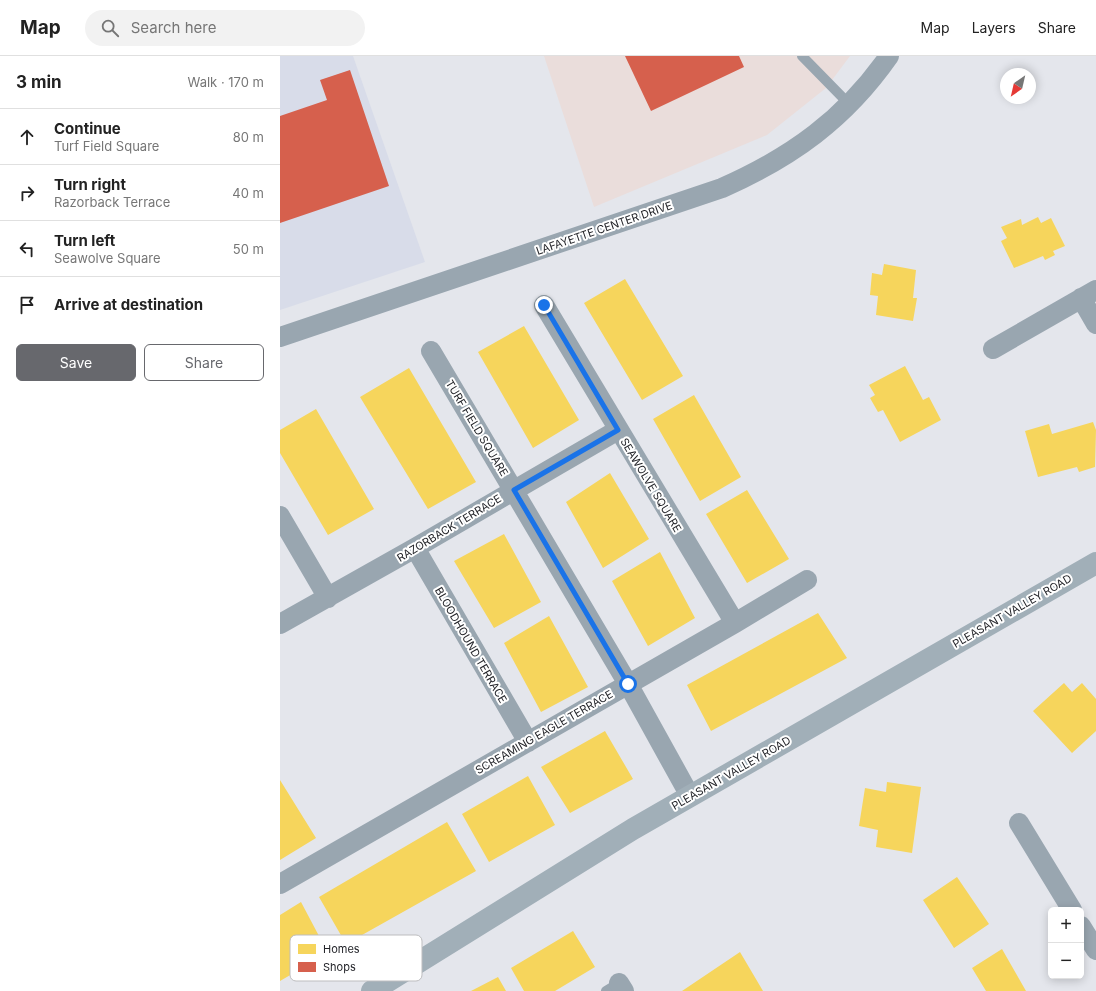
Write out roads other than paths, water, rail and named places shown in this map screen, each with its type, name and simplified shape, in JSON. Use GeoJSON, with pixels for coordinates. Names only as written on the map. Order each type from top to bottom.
{"type":"FeatureCollection","features":[{"type":"Feature","properties":{"kind":"street","name":"LAFAYETTE CENTER DRIVE"},"geometry":{"type":"LineString","coordinates":[[280,337],[722,188],[759,172],[795,150],[828,125],[858,96],[889,56]]}},
{"type":"Feature","properties":{"kind":"street"},"geometry":{"type":"LineString","coordinates":[[993,349],[1088,294],[1096,324]]}},
{"type":"Feature","properties":{"kind":"street","name":"SEAWOLVE SQUARE"},"geometry":{"type":"LineString","coordinates":[[544,305],[735,624]]}},
{"type":"Feature","properties":{"kind":"street","name":"TURF FIELD SQUARE"},"geometry":{"type":"LineString","coordinates":[[431,351],[628,684],[690,796]]}},
{"type":"Feature","properties":{"kind":"street","name":"RAZORBACK TERRACE"},"geometry":{"type":"LineString","coordinates":[[280,624],[328,598],[618,430]]}},
{"type":"Feature","properties":{"kind":"street"},"geometry":{"type":"LineString","coordinates":[[280,516],[328,598]]}},
{"type":"Feature","properties":{"kind":"street","name":"BLOODHOUND TERRACE"},"geometry":{"type":"LineString","coordinates":[[415,548],[528,742]]}},
{"type":"Feature","properties":{"kind":"street","name":"PLEASANT VALLEY ROAD"},"geometry":{"type":"LineString","coordinates":[[422,960],[690,796],[1096,563]]}},
{"type":"Feature","properties":{"kind":"street","name":"SCREAMING EAGLE TERRACE"},"geometry":{"type":"LineString","coordinates":[[280,884],[735,624],[808,580]]}},
{"type":"Feature","properties":{"kind":"street"},"geometry":{"type":"LineString","coordinates":[[1019,824],[1070,907]]}},
{"type":"Feature","properties":{"kind":"street"},"geometry":{"type":"LineString","coordinates":[[1084,931],[1096,950]]}},
{"type":"Feature","properties":{"kind":"street","name":"PLEASANT VALLEY ROAD"},"geometry":{"type":"LineString","coordinates":[[372,991],[388,981]]}},
{"type":"Feature","properties":{"kind":"lane"},"geometry":{"type":"LineString","coordinates":[[802,56],[849,104]]}}]}
